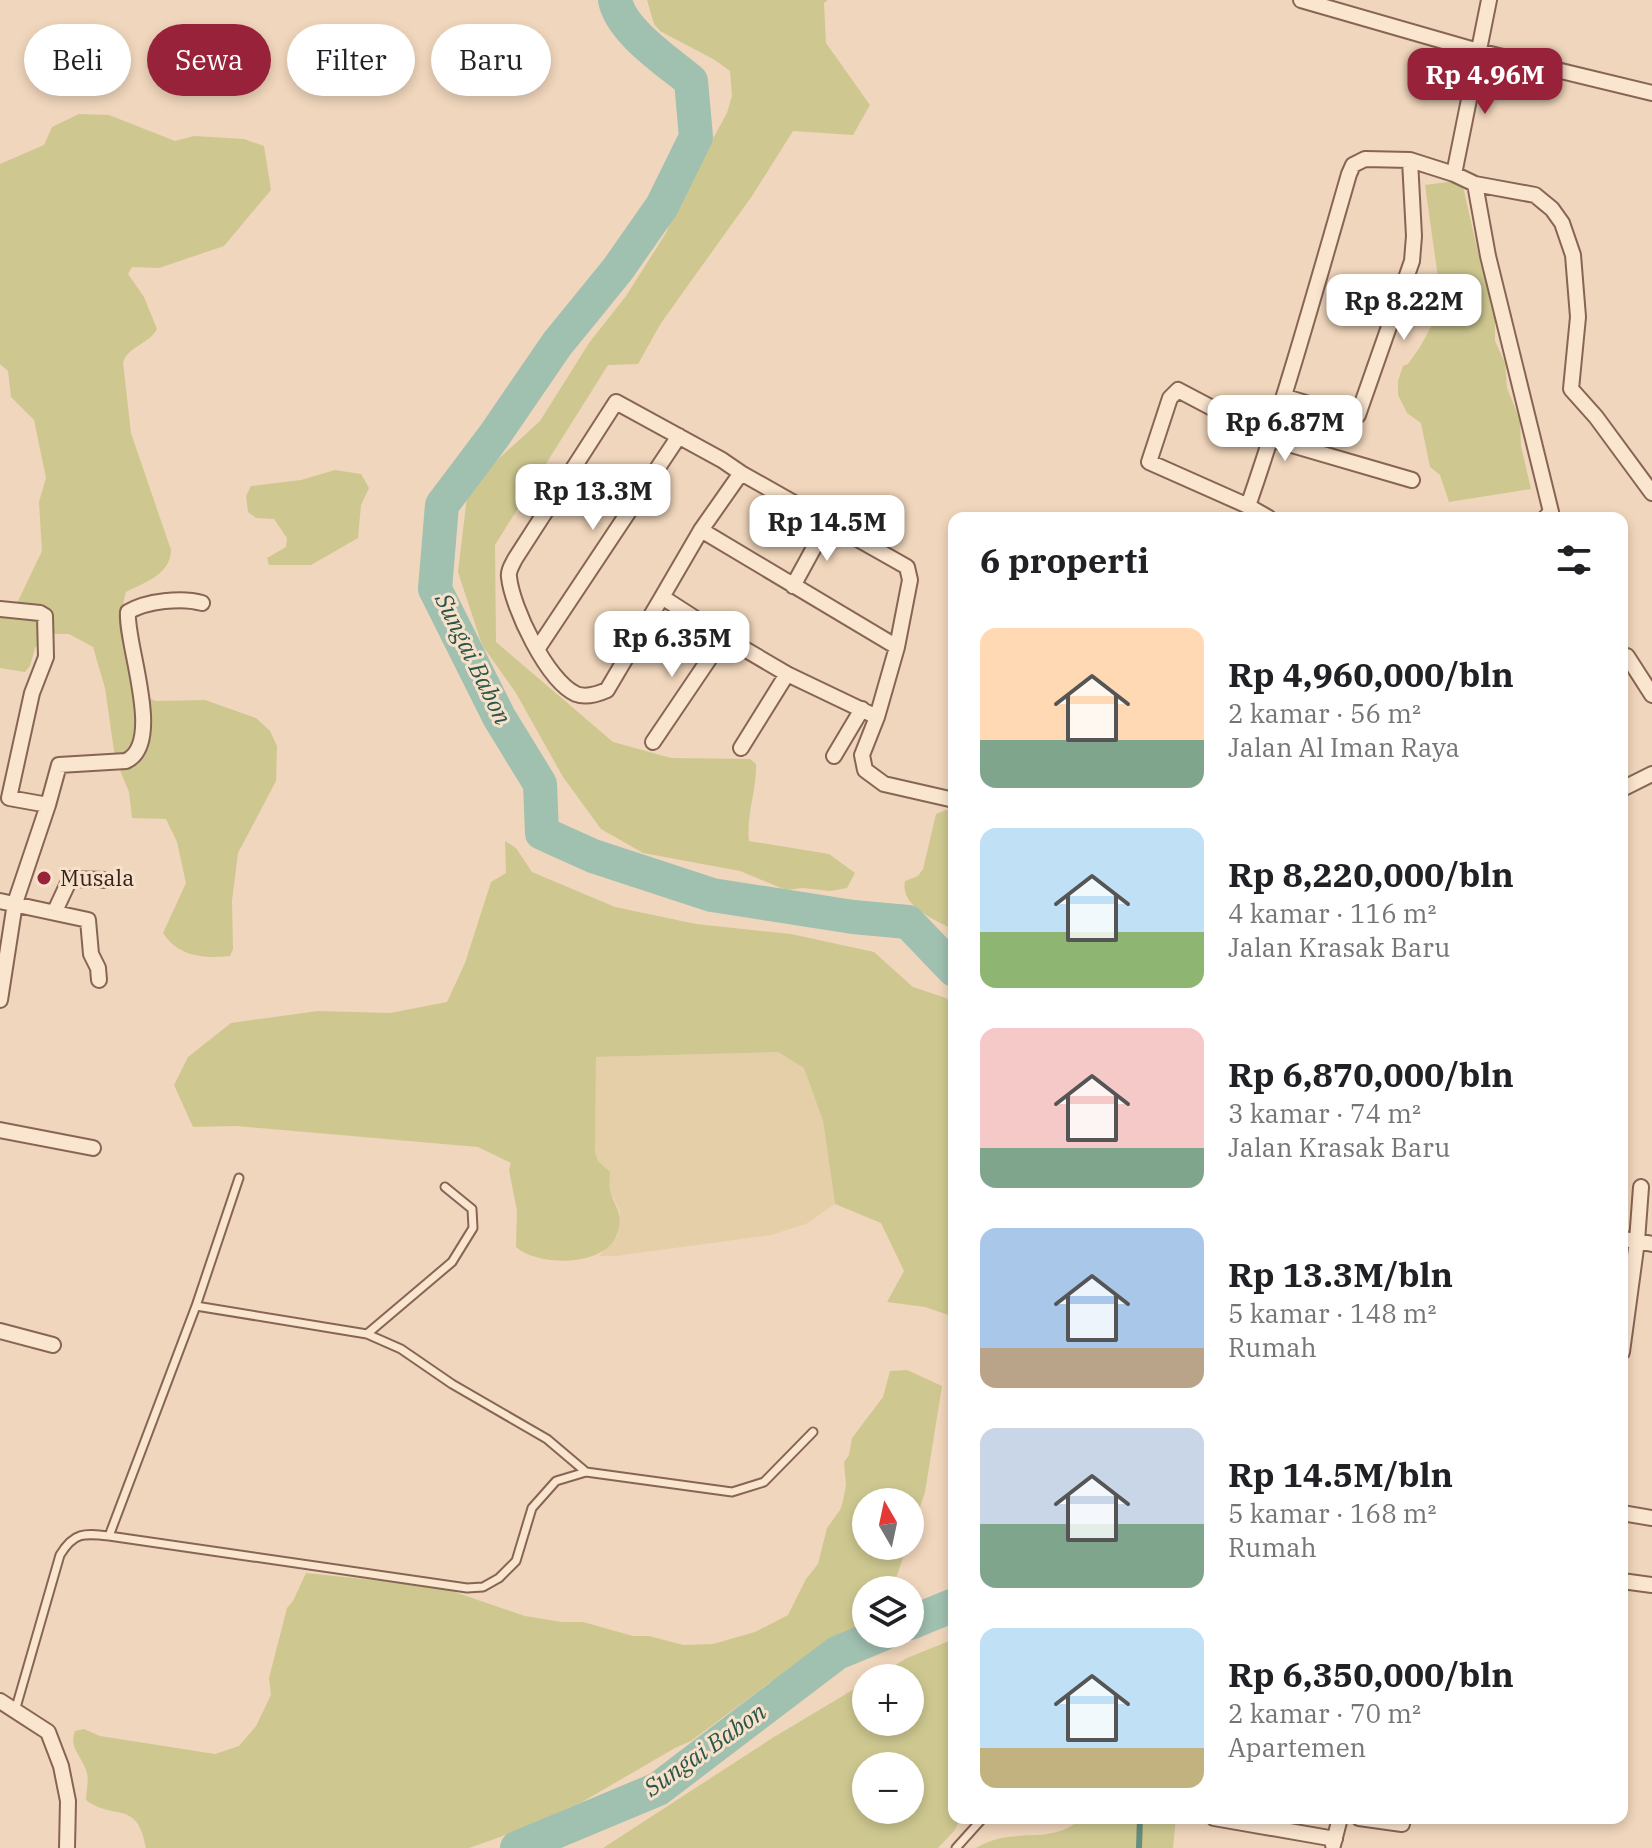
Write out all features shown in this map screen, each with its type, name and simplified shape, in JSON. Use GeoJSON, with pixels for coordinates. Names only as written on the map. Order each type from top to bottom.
{"type":"FeatureCollection","features":[{"type":"Feature","properties":{"kind":"street"},"geometry":{"type":"LineString","coordinates":[[1301,0],[1478,51],[1652,93]]}},
{"type":"Feature","properties":{"kind":"street"},"geometry":{"type":"LineString","coordinates":[[1454,174],[1489,0]]}},
{"type":"Feature","properties":{"kind":"street"},"geometry":{"type":"LineString","coordinates":[[1248,506],[1286,397],[1353,165],[1365,159],[1410,160],[1475,184],[1535,195],[1552,209],[1562,223],[1573,255],[1578,317],[1571,389],[1596,417],[1652,493]]}},
{"type":"Feature","properties":{"kind":"street"},"geometry":{"type":"LineString","coordinates":[[1286,397],[1349,416],[1358,415],[1412,261],[1414,236],[1410,160]]}},
{"type":"Feature","properties":{"kind":"street"},"geometry":{"type":"LineString","coordinates":[[1475,184],[1488,256],[1551,512]]}},
{"type":"Feature","properties":{"kind":"street"},"geometry":{"type":"LineString","coordinates":[[1258,512],[1149,462],[1170,398],[1176,391],[1182,390],[1271,439],[1412,480]]}},
{"type":"Feature","properties":{"kind":"street"},"geometry":{"type":"LineString","coordinates":[[741,473],[701,530],[607,690],[593,695],[577,694],[557,679],[519,617],[508,573],[616,402],[907,567],[910,580],[897,647],[877,717],[862,755],[865,770],[884,784],[948,799]]}},
{"type":"Feature","properties":{"kind":"street"},"geometry":{"type":"LineString","coordinates":[[538,648],[679,436]]}},
{"type":"Feature","properties":{"kind":"street"},"geometry":{"type":"LineString","coordinates":[[793,586],[828,522]]}},
{"type":"Feature","properties":{"kind":"street"},"geometry":{"type":"LineString","coordinates":[[701,530],[897,647]]}},
{"type":"Feature","properties":{"kind":"street"},"geometry":{"type":"LineString","coordinates":[[662,597],[787,674],[877,717]]}},
{"type":"Feature","properties":{"kind":"street"},"geometry":{"type":"LineString","coordinates":[[0,1000],[8,902],[48,805],[59,765],[126,761],[133,757],[141,742],[142,701],[128,612],[133,608],[173,601],[202,603]]}},
{"type":"Feature","properties":{"kind":"street"},"geometry":{"type":"LineString","coordinates":[[0,609],[43,614],[46,631],[46,657],[32,693],[4,798],[48,805]]}},
{"type":"Feature","properties":{"kind":"street"},"geometry":{"type":"LineString","coordinates":[[653,742],[724,637]]}},
{"type":"Feature","properties":{"kind":"street"},"geometry":{"type":"LineString","coordinates":[[1628,658],[1652,695]]}},
{"type":"Feature","properties":{"kind":"street"},"geometry":{"type":"LineString","coordinates":[[741,748],[787,674]]}},
{"type":"Feature","properties":{"kind":"street"},"geometry":{"type":"LineString","coordinates":[[834,756],[862,709]]}},
{"type":"Feature","properties":{"kind":"street"},"geometry":{"type":"LineString","coordinates":[[1628,786],[1652,774]]}},
{"type":"Feature","properties":{"kind":"street"},"geometry":{"type":"LineString","coordinates":[[55,911],[70,879],[105,880]]}},
{"type":"Feature","properties":{"kind":"street"},"geometry":{"type":"LineString","coordinates":[[8,902],[88,920],[91,954],[98,968],[99,980]]}},
{"type":"Feature","properties":{"kind":"street"},"geometry":{"type":"LineString","coordinates":[[0,1130],[93,1148]]}},
{"type":"Feature","properties":{"kind":"street"},"geometry":{"type":"LineString","coordinates":[[1628,1308],[1641,1187]]}},
{"type":"Feature","properties":{"kind":"street"},"geometry":{"type":"LineString","coordinates":[[0,1331],[53,1345]]}},
{"type":"Feature","properties":{"kind":"street"},"geometry":{"type":"LineString","coordinates":[[1628,1514],[1652,1518]]}},
{"type":"Feature","properties":{"kind":"street"},"geometry":{"type":"LineString","coordinates":[[1628,1582],[1652,1585]]}},
{"type":"Feature","properties":{"kind":"street"},"geometry":{"type":"LineString","coordinates":[[0,1701],[48,1732],[61,1766],[68,1801],[67,1848]]}},
{"type":"Feature","properties":{"kind":"street"},"geometry":{"type":"LineString","coordinates":[[1243,1824],[1334,1843]]}},
{"type":"Feature","properties":{"kind":"lane"},"geometry":{"type":"LineString","coordinates":[[109,1536],[196,1306],[239,1178]]}},
{"type":"Feature","properties":{"kind":"lane"},"geometry":{"type":"LineString","coordinates":[[367,1334],[452,1262],[473,1228],[472,1209],[445,1187]]}},
{"type":"Feature","properties":{"kind":"lane"},"geometry":{"type":"LineString","coordinates":[[196,1306],[367,1334],[401,1349],[452,1384],[547,1439],[586,1472]]}},
{"type":"Feature","properties":{"kind":"lane"},"geometry":{"type":"LineString","coordinates":[[15,1711],[60,1555],[68,1542],[79,1536],[109,1536],[467,1588],[483,1587],[499,1578],[516,1561],[532,1508],[556,1481],[586,1472],[732,1492],[764,1482],[813,1432]]}},
{"type":"Feature","properties":{"kind":"lane"},"geometry":{"type":"LineString","coordinates":[[956,1848],[978,1824]]}},
{"type":"Feature","properties":{"kind":"shaded area"},"geometry":{"type":"Polygon","coordinates":[[[647,0],[828,0],[824,3],[826,43],[870,105],[853,135],[793,131],[752,196],[661,323],[638,364],[608,365],[495,545],[496,642],[613,742],[671,758],[750,759],[756,764],[749,841],[829,854],[855,873],[847,888],[830,891],[786,890],[740,871],[643,853],[601,829],[563,777],[516,693],[482,645],[458,572],[467,497],[473,482],[540,421],[589,343],[626,296],[666,233],[681,197],[727,113],[732,96],[730,71],[660,31],[654,24],[647,0]]]}},
{"type":"Feature","properties":{"kind":"shaded area"},"geometry":{"type":"Polygon","coordinates":[[[79,114],[109,115],[175,141],[194,136],[244,139],[264,146],[271,190],[224,246],[159,268],[132,267],[128,274],[144,297],[157,329],[123,362],[131,433],[171,550],[162,571],[126,592],[122,615],[134,684],[140,693],[155,701],[205,700],[256,718],[270,731],[277,746],[276,781],[238,853],[232,901],[233,949],[230,956],[210,957],[183,951],[163,933],[186,883],[177,842],[166,819],[132,818],[129,792],[115,758],[105,688],[93,647],[69,634],[51,634],[35,648],[25,672],[0,668],[0,609],[18,601],[42,551],[39,502],[46,478],[34,420],[11,397],[8,371],[0,364],[0,164],[44,145],[52,127],[79,114]]]}},
{"type":"Feature","properties":{"kind":"shaded area"},"geometry":{"type":"Polygon","coordinates":[[[1462,182],[1481,266],[1489,279],[1495,341],[1505,363],[1507,388],[1520,420],[1521,446],[1531,489],[1449,502],[1440,475],[1430,467],[1421,423],[1407,413],[1398,395],[1398,381],[1403,366],[1420,347],[1437,316],[1439,285],[1425,185],[1462,182]]]}},
{"type":"Feature","properties":{"kind":"shaded area"},"geometry":{"type":"Polygon","coordinates":[[[335,470],[361,474],[369,488],[361,505],[358,538],[311,565],[269,565],[267,558],[286,547],[287,538],[274,519],[256,518],[248,512],[246,496],[251,486],[301,480],[335,470]]]}},
{"type":"Feature","properties":{"kind":"shaded area"},"geometry":{"type":"Polygon","coordinates":[[[948,809],[948,927],[913,905],[905,890],[905,881],[918,876],[923,869],[936,814],[948,809]]]}},
{"type":"Feature","properties":{"kind":"shaded area"},"geometry":{"type":"Polygon","coordinates":[[[505,841],[516,848],[532,872],[615,907],[696,924],[791,934],[874,952],[913,987],[948,1000],[948,1315],[925,1307],[887,1302],[904,1271],[881,1223],[835,1204],[823,1121],[804,1068],[778,1052],[596,1057],[595,1152],[598,1161],[610,1172],[610,1190],[619,1214],[619,1224],[612,1243],[588,1258],[540,1258],[516,1247],[517,1211],[509,1170],[511,1163],[478,1147],[236,1126],[193,1127],[174,1085],[188,1057],[231,1023],[318,1011],[390,1013],[447,1002],[465,963],[491,882],[506,873],[505,841]]]}},
{"type":"Feature","properties":{"kind":"shaded area"},"geometry":{"type":"Polygon","coordinates":[[[778,1052],[805,1068],[823,1121],[835,1204],[806,1224],[771,1235],[599,1256],[617,1236],[620,1211],[609,1189],[610,1172],[598,1161],[595,1152],[596,1057],[778,1052]]]}},
{"type":"Feature","properties":{"kind":"shaded area"},"geometry":{"type":"Polygon","coordinates":[[[907,1370],[942,1386],[924,1495],[924,1488],[852,1488],[852,1560],[902,1560],[897,1576],[852,1576],[852,1630],[769,1683],[691,1741],[582,1802],[469,1848],[146,1848],[142,1832],[131,1817],[86,1800],[88,1776],[73,1742],[75,1731],[84,1729],[100,1736],[215,1754],[239,1746],[256,1726],[271,1695],[269,1678],[287,1608],[306,1573],[440,1587],[525,1616],[583,1622],[633,1636],[649,1636],[683,1645],[713,1644],[755,1632],[788,1615],[806,1579],[818,1564],[827,1528],[840,1510],[846,1485],[844,1462],[849,1455],[852,1438],[883,1397],[890,1371],[907,1370]]]}},
{"type":"Feature","properties":{"kind":"shaded area"},"geometry":{"type":"Polygon","coordinates":[[[948,1641],[948,1824],[958,1824],[938,1848],[603,1848],[852,1690],[852,1736],[924,1736],[924,1664],[897,1664],[948,1641]]]}},
{"type":"Feature","properties":{"kind":"shaded area"},"geometry":{"type":"Polygon","coordinates":[[[1074,1824],[1175,1824],[1173,1848],[976,1848],[1005,1837],[1045,1834],[1074,1824]]]}},
{"type":"Feature","properties":{"kind":"waterway","name":"Sungai Babon"},"geometry":{"type":"LineString","coordinates":[[615,0],[619,12],[635,34],[691,81],[696,137],[662,206],[618,269],[557,344],[442,505],[435,589],[499,717],[540,784],[542,833],[593,856],[712,895],[853,917],[908,922],[948,964]]}},
{"type":"Feature","properties":{"kind":"waterway","name":"Sungai Babon"},"geometry":{"type":"LineString","coordinates":[[924,1617],[948,1607]]}},
{"type":"Feature","properties":{"kind":"waterway","name":"Sungai Babon"},"geometry":{"type":"LineString","coordinates":[[517,1848],[658,1789],[837,1653],[852,1647]]}},
{"type":"Feature","properties":{"kind":"waterway"},"geometry":{"type":"LineString","coordinates":[[1139,1848],[1140,1824]]}},
{"type":"Feature","properties":{"kind":"place","name":"Musala"},"geometry":{"type":"Point","coordinates":[44,878]}}]}
